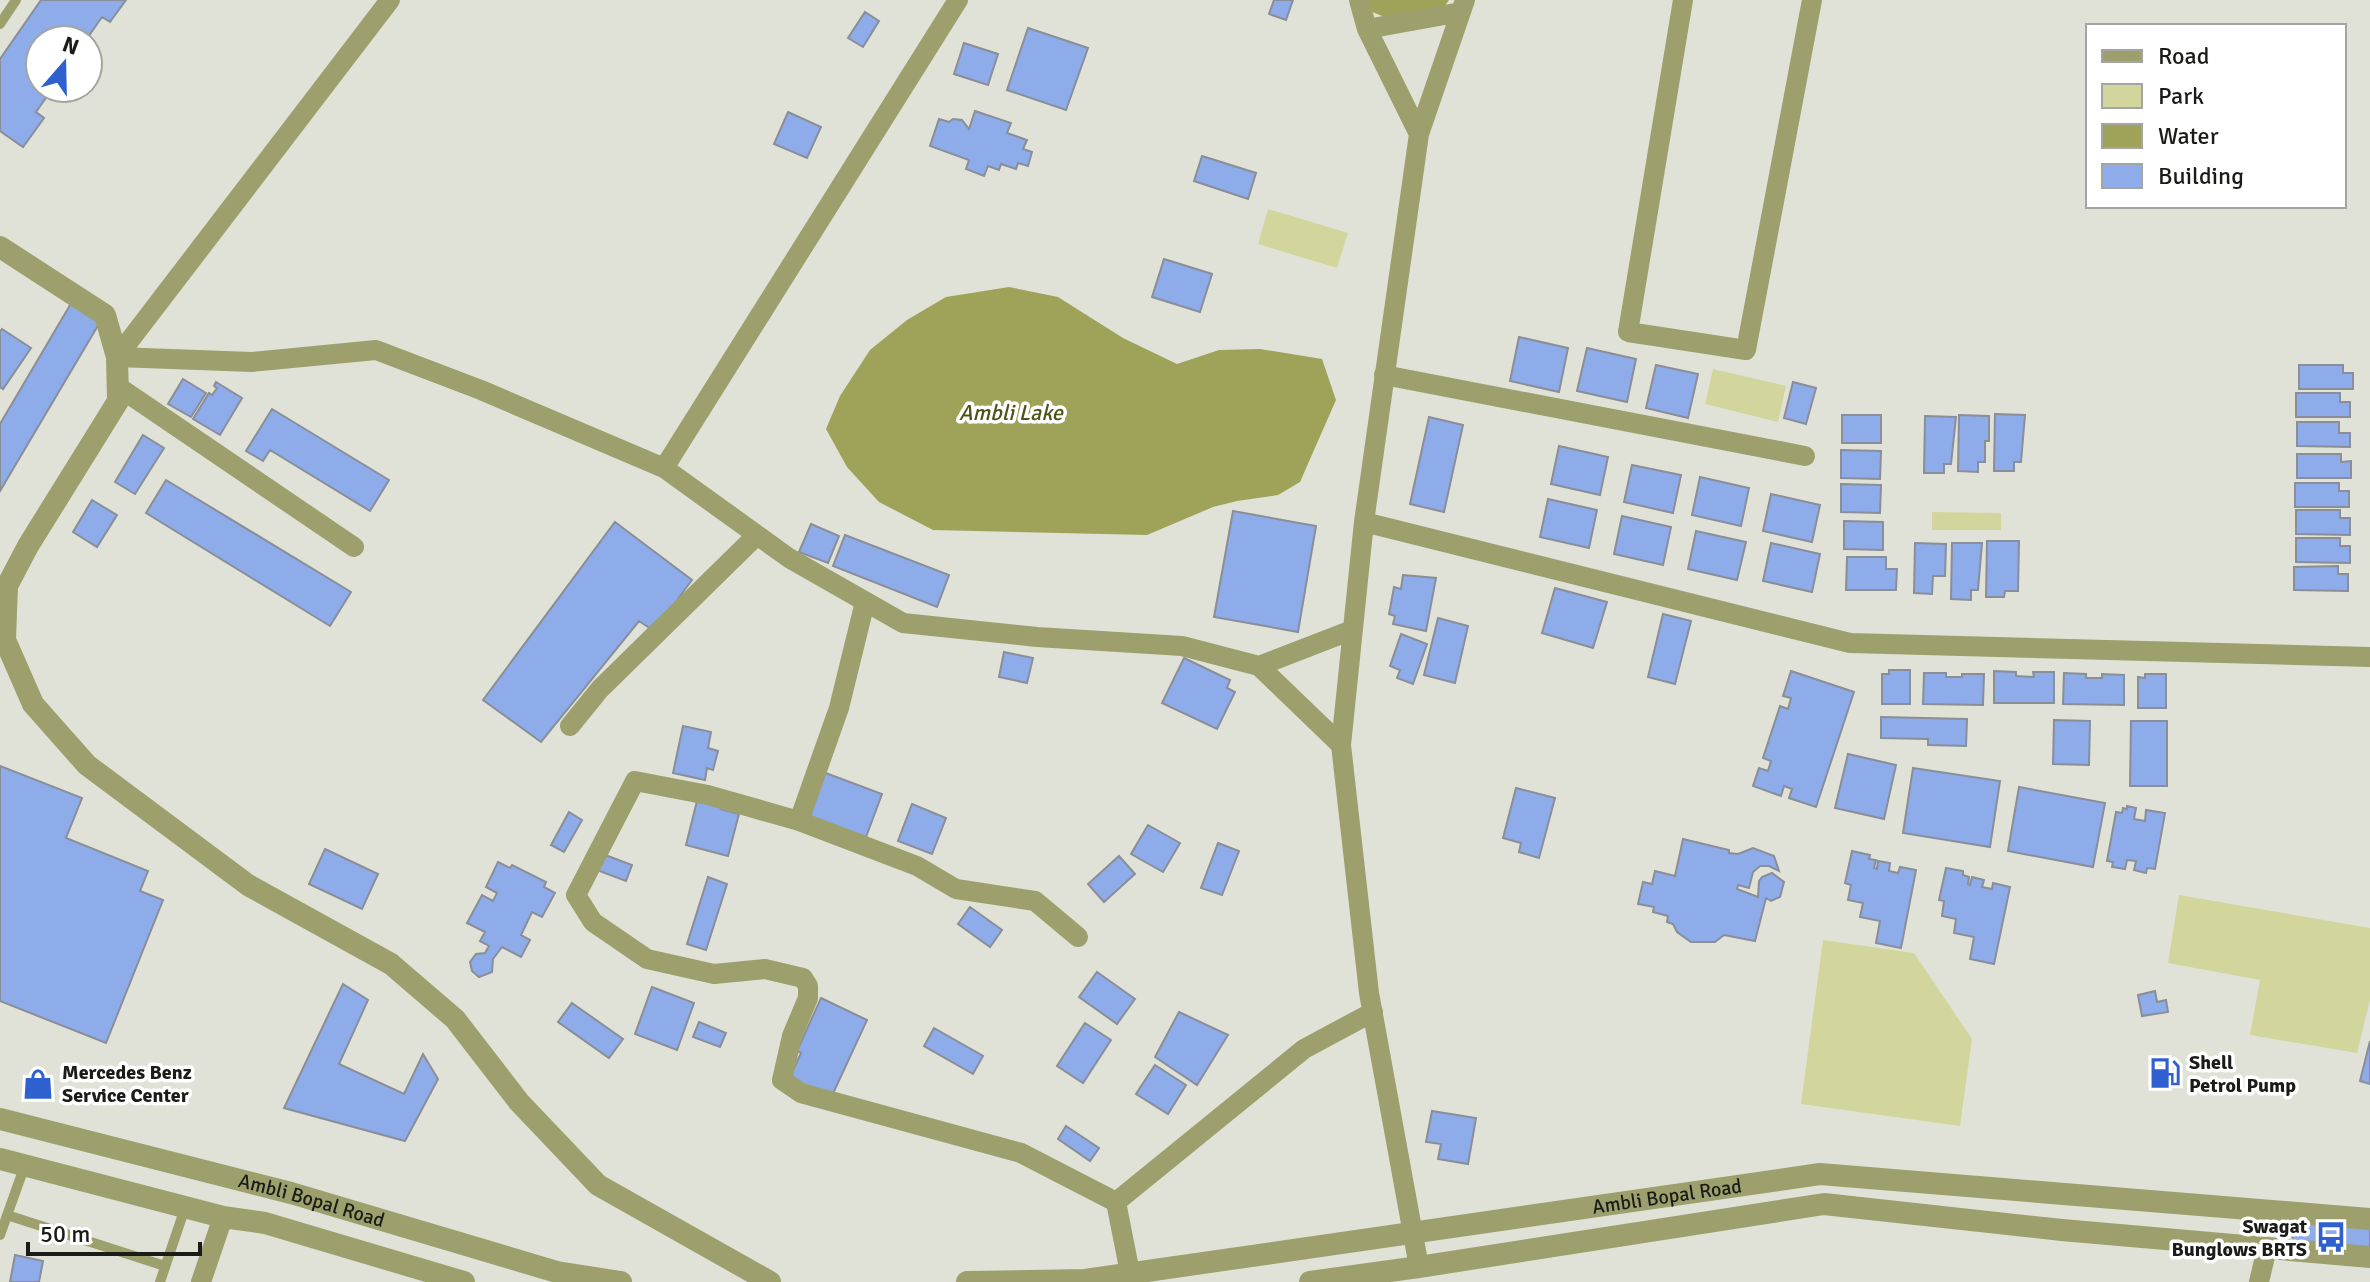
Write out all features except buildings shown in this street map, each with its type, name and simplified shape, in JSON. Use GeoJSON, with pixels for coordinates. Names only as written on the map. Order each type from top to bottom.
{"type":"FeatureCollection","features":[{"type":"Feature","properties":{"kind":"street"},"geometry":{"type":"LineString","coordinates":[[117,357],[390,0]]}},
{"type":"Feature","properties":{"kind":"street"},"geometry":{"type":"LineString","coordinates":[[664,468],[958,0]]}},
{"type":"Feature","properties":{"kind":"street"},"geometry":{"type":"LineString","coordinates":[[1359,0],[1367,29],[1419,134]]}},
{"type":"Feature","properties":{"kind":"street"},"geometry":{"type":"LineString","coordinates":[[1683,0],[1628,332],[1746,350],[1812,0]]}},
{"type":"Feature","properties":{"kind":"street"},"geometry":{"type":"LineString","coordinates":[[1367,29],[1463,6]]}},
{"type":"Feature","properties":{"kind":"street"},"geometry":{"type":"LineString","coordinates":[[1419,1267],[1373,1012],[1341,745],[1364,522],[1419,134],[1463,6]]}},
{"type":"Feature","properties":{"kind":"street"},"geometry":{"type":"LineString","coordinates":[[0,247],[105,315],[117,357],[118,401],[3,592],[5,640],[33,704],[87,765],[248,885],[391,964],[455,1019],[519,1102],[598,1185],[770,1282]]}},
{"type":"Feature","properties":{"kind":"street"},"geometry":{"type":"LineString","coordinates":[[117,357],[252,362],[376,350],[481,390],[664,468],[789,558],[903,623],[1037,637],[1182,646],[1259,666],[1341,745]]}},
{"type":"Feature","properties":{"kind":"street"},"geometry":{"type":"LineString","coordinates":[[1384,375],[1805,456]]}},
{"type":"Feature","properties":{"kind":"street"},"geometry":{"type":"LineString","coordinates":[[117,386],[354,547]]}},
{"type":"Feature","properties":{"kind":"street"},"geometry":{"type":"LineString","coordinates":[[1364,522],[1850,643],[2370,657]]}},
{"type":"Feature","properties":{"kind":"street"},"geometry":{"type":"LineString","coordinates":[[570,726],[600,689],[757,535]]}},
{"type":"Feature","properties":{"kind":"street"},"geometry":{"type":"LineString","coordinates":[[799,821],[839,708],[865,602]]}},
{"type":"Feature","properties":{"kind":"street"},"geometry":{"type":"LineString","coordinates":[[1259,666],[1352,630]]}},
{"type":"Feature","properties":{"kind":"street"},"geometry":{"type":"LineString","coordinates":[[1078,937],[1035,901],[956,889],[917,866],[799,821],[708,795],[635,781],[576,895],[593,922],[647,959],[714,974],[765,969],[803,978],[808,986],[808,998],[792,1036],[782,1080],[801,1093],[1021,1153],[1116,1202]]}},
{"type":"Feature","properties":{"kind":"street"},"geometry":{"type":"LineString","coordinates":[[1116,1202],[1304,1049],[1373,1012]]}},
{"type":"Feature","properties":{"kind":"street","name":"Ambli Bopal Road"},"geometry":{"type":"LineString","coordinates":[[0,1119],[291,1193],[557,1272],[621,1282]]}},
{"type":"Feature","properties":{"kind":"street","name":"Ambli Bopal Road"},"geometry":{"type":"LineString","coordinates":[[0,1159],[185,1208],[265,1223],[464,1282]]}},
{"type":"Feature","properties":{"kind":"street","name":"Ambli Bopal Road"},"geometry":{"type":"LineString","coordinates":[[967,1282],[1085,1281],[1820,1174],[2370,1219]]}},
{"type":"Feature","properties":{"kind":"street"},"geometry":{"type":"LineString","coordinates":[[1116,1202],[1130,1273]]}},
{"type":"Feature","properties":{"kind":"street","name":"Ambli Bopal Road"},"geometry":{"type":"LineString","coordinates":[[1310,1282],[1824,1204],[2062,1230],[2370,1257]]}},
{"type":"Feature","properties":{"kind":"street"},"geometry":{"type":"LineString","coordinates":[[201,1282],[223,1217]]}},
{"type":"Feature","properties":{"kind":"street"},"geometry":{"type":"LineString","coordinates":[[2259,1282],[2267,1248]]}},
{"type":"Feature","properties":{"kind":"lane"},"geometry":{"type":"LineString","coordinates":[[0,24],[16,0]]}},
{"type":"Feature","properties":{"kind":"lane"},"geometry":{"type":"LineString","coordinates":[[0,1235],[25,1165]]}},
{"type":"Feature","properties":{"kind":"lane"},"geometry":{"type":"LineString","coordinates":[[160,1282],[185,1208]]}},
{"type":"Feature","properties":{"kind":"lane"},"geometry":{"type":"LineString","coordinates":[[7,1215],[165,1266]]}},
{"type":"Feature","properties":{"kind":"green space"},"geometry":{"type":"Polygon","coordinates":[[[1268,209],[1348,233],[1337,268],[1258,244],[1268,209]]]}},
{"type":"Feature","properties":{"kind":"green space"},"geometry":{"type":"Polygon","coordinates":[[[1713,369],[1786,386],[1778,422],[1705,404],[1713,369]]]}},
{"type":"Feature","properties":{"kind":"green space"},"geometry":{"type":"Polygon","coordinates":[[[1932,512],[2001,513],[2001,530],[1932,530],[1932,512]]]}},
{"type":"Feature","properties":{"kind":"green space"},"geometry":{"type":"Polygon","coordinates":[[[2179,895],[2370,928],[2370,1000],[2357,1053],[2250,1035],[2260,980],[2168,963],[2179,895]]]}},
{"type":"Feature","properties":{"kind":"green space"},"geometry":{"type":"Polygon","coordinates":[[[1823,940],[1914,953],[1972,1039],[1960,1126],[1801,1104],[1823,940]]]}},
{"type":"Feature","properties":{"kind":"water"},"geometry":{"type":"Polygon","coordinates":[[[1360,0],[1449,0],[1442,10],[1397,22],[1365,9],[1360,0]]]}},
{"type":"Feature","properties":{"kind":"water","name":"Ambli Lake"},"geometry":{"type":"Polygon","coordinates":[[[1009,287],[1058,297],[1123,338],[1177,364],[1219,350],[1260,349],[1322,359],[1336,400],[1300,482],[1278,495],[1213,507],[1147,535],[933,530],[879,502],[847,467],[826,429],[840,396],[870,350],[907,320],[946,297],[1009,287]]]}},
{"type":"Feature","properties":{"kind":"place","name":"Shell Petrol Pump"},"geometry":{"type":"Point","coordinates":[2165,1073]}},
{"type":"Feature","properties":{"kind":"place","name":"Mercedes Benz Service Center"},"geometry":{"type":"Point","coordinates":[38,1084]}},
{"type":"Feature","properties":{"kind":"place","name":"Swagat Bunglows BRTS"},"geometry":{"type":"Point","coordinates":[2331,1237]}}]}
